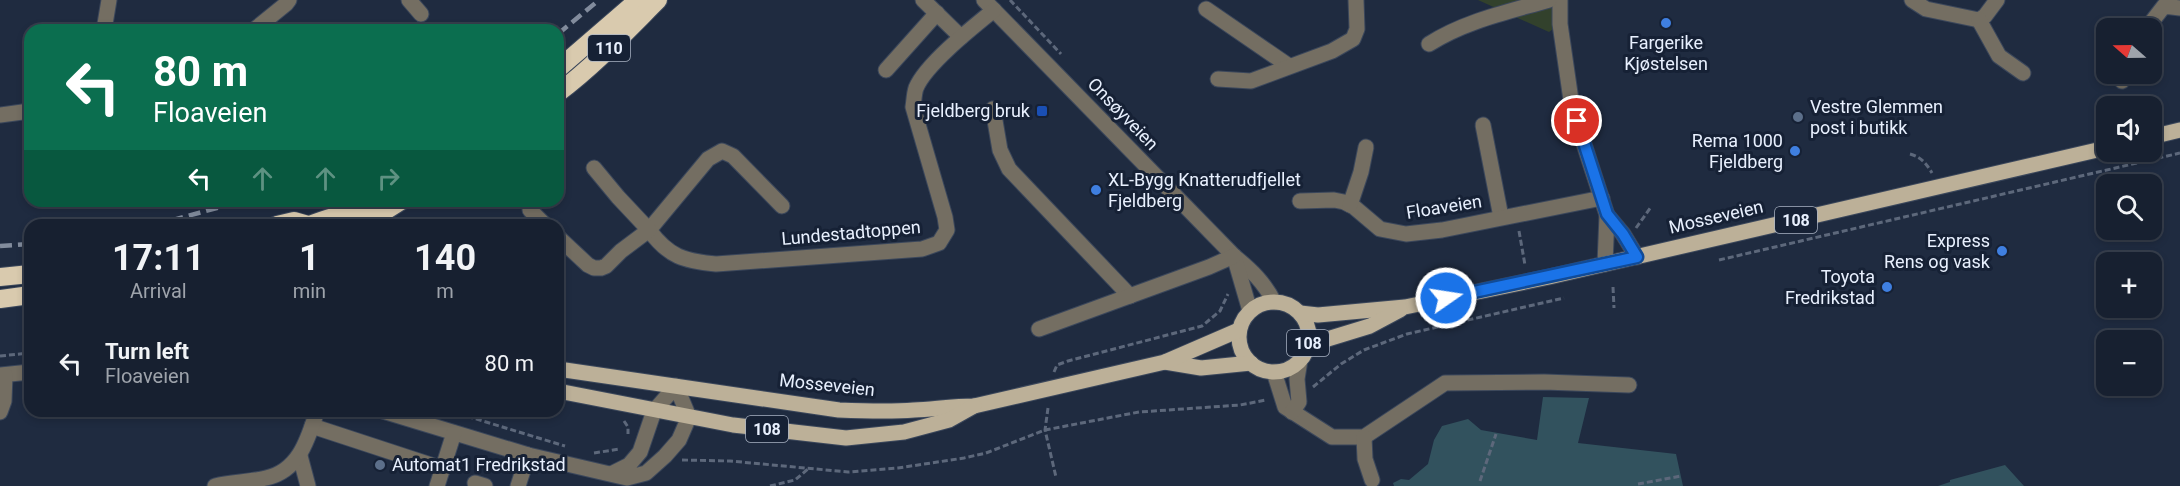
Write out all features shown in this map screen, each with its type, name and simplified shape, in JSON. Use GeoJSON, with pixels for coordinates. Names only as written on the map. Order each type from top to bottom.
{"type":"FeatureCollection","features":[{"type":"Feature","properties":{"kind":"highway","name":"110"},"geometry":{"type":"LineString","coordinates":[[564,64],[638,0]]}},
{"type":"Feature","properties":{"kind":"highway","name":"110"},"geometry":{"type":"LineString","coordinates":[[564,88],[623,36],[658,0]]}},
{"type":"Feature","properties":{"kind":"highway"},"geometry":{"type":"LineString","coordinates":[[324,219],[341,216],[364,207]]}},
{"type":"Feature","properties":{"kind":"highway"},"geometry":{"type":"LineString","coordinates":[[372,219],[392,207]]}},
{"type":"Feature","properties":{"kind":"highway"},"geometry":{"type":"LineString","coordinates":[[0,277],[24,274]]}},
{"type":"Feature","properties":{"kind":"highway"},"geometry":{"type":"LineString","coordinates":[[0,299],[24,296]]}},
{"type":"Feature","properties":{"kind":"main road"},"geometry":{"type":"LineString","coordinates":[[2162,134],[2180,130]]}},
{"type":"Feature","properties":{"kind":"main road","name":"Mosseveien"},"geometry":{"type":"LineString","coordinates":[[1300,313],[1318,315],[1405,307],[1637,257],[2096,150]]}},
{"type":"Feature","properties":{"kind":"main road"},"geometry":{"type":"LineString","coordinates":[[1251,363],[1243,354],[1239,342],[1239,330],[1250,311],[1261,304],[1274,302]]}},
{"type":"Feature","properties":{"kind":"main road","name":"108"},"geometry":{"type":"LineString","coordinates":[[1251,363],[1262,370],[1274,372],[1288,369],[1300,360],[1308,345],[1309,333],[1300,313],[1288,304],[1274,302]]}},
{"type":"Feature","properties":{"kind":"main road","name":"Mosseveien"},"geometry":{"type":"LineString","coordinates":[[1308,345],[1370,326],[1405,307]]}},
{"type":"Feature","properties":{"kind":"main road","name":"Mosseveien"},"geometry":{"type":"LineString","coordinates":[[564,370],[839,410],[887,411],[974,406],[1165,362],[1239,330]]}},
{"type":"Feature","properties":{"kind":"main road","name":"Mosseveien"},"geometry":{"type":"LineString","coordinates":[[1165,362],[1201,368],[1251,363]]}},
{"type":"Feature","properties":{"kind":"main road","name":"Mosseveien"},"geometry":{"type":"LineString","coordinates":[[564,392],[733,425],[846,438],[904,432],[950,420],[974,406]]}},
{"type":"Feature","properties":{"kind":"street"},"geometry":{"type":"LineString","coordinates":[[105,24],[109,0]]}},
{"type":"Feature","properties":{"kind":"street"},"geometry":{"type":"LineString","coordinates":[[261,24],[289,0]]}},
{"type":"Feature","properties":{"kind":"street"},"geometry":{"type":"LineString","coordinates":[[409,0],[421,14]]}},
{"type":"Feature","properties":{"kind":"street"},"geometry":{"type":"LineString","coordinates":[[924,0],[961,37]]}},
{"type":"Feature","properties":{"kind":"street"},"geometry":{"type":"LineString","coordinates":[[1218,79],[1251,81],[1332,51],[1353,39],[1357,29],[1356,0]]}},
{"type":"Feature","properties":{"kind":"street"},"geometry":{"type":"LineString","coordinates":[[1429,44],[1446,33],[1470,24],[1549,0]]}},
{"type":"Feature","properties":{"kind":"street"},"geometry":{"type":"LineString","coordinates":[[1560,0],[1560,24],[1572,107],[1607,214],[1605,264]]}},
{"type":"Feature","properties":{"kind":"street"},"geometry":{"type":"LineString","coordinates":[[1912,0],[1926,9],[1978,20],[1986,16],[1997,0]]}},
{"type":"Feature","properties":{"kind":"street","name":"Lundestadtoppen"},"geometry":{"type":"LineString","coordinates":[[594,168],[662,248],[692,262],[716,264],[922,249],[939,243],[947,230],[945,217],[913,107],[915,90],[922,76],[989,5]]}},
{"type":"Feature","properties":{"kind":"street","name":"Onsøyveien"},"geometry":{"type":"LineString","coordinates":[[989,5],[1234,256],[1256,274],[1266,286],[1274,302]]}},
{"type":"Feature","properties":{"kind":"street"},"geometry":{"type":"LineString","coordinates":[[2155,18],[2164,6],[2180,8]]}},
{"type":"Feature","properties":{"kind":"street"},"geometry":{"type":"LineString","coordinates":[[1206,9],[1289,66]]}},
{"type":"Feature","properties":{"kind":"street"},"geometry":{"type":"LineString","coordinates":[[886,70],[937,13]]}},
{"type":"Feature","properties":{"kind":"street"},"geometry":{"type":"LineString","coordinates":[[1978,20],[1999,56],[2023,73]]}},
{"type":"Feature","properties":{"kind":"street"},"geometry":{"type":"LineString","coordinates":[[993,109],[1000,150],[1009,169],[1130,296]]}},
{"type":"Feature","properties":{"kind":"street"},"geometry":{"type":"LineString","coordinates":[[0,115],[24,112]]}},
{"type":"Feature","properties":{"kind":"street"},"geometry":{"type":"LineString","coordinates":[[1483,125],[1509,216]]}},
{"type":"Feature","properties":{"kind":"street"},"geometry":{"type":"LineString","coordinates":[[1350,205],[1361,172],[1366,147]]}},
{"type":"Feature","properties":{"kind":"street","name":"Lundestadtoppen"},"geometry":{"type":"LineString","coordinates":[[649,230],[708,159],[722,151],[733,156],[782,206]]}},
{"type":"Feature","properties":{"kind":"street","name":"Floaveien"},"geometry":{"type":"LineString","coordinates":[[1300,201],[1334,200],[1350,205],[1380,229],[1406,234],[1442,230],[1602,198]]}},
{"type":"Feature","properties":{"kind":"street"},"geometry":{"type":"LineString","coordinates":[[530,210],[539,219]]}},
{"type":"Feature","properties":{"kind":"street"},"geometry":{"type":"LineString","coordinates":[[1607,214],[1637,257]]}},
{"type":"Feature","properties":{"kind":"street"},"geometry":{"type":"LineString","coordinates":[[564,243],[588,265],[601,268],[649,230]]}},
{"type":"Feature","properties":{"kind":"street"},"geometry":{"type":"LineString","coordinates":[[1039,329],[1234,256]]}},
{"type":"Feature","properties":{"kind":"street","name":"Onsøyveien"},"geometry":{"type":"LineString","coordinates":[[1234,256],[1250,311]]}},
{"type":"Feature","properties":{"kind":"street"},"geometry":{"type":"LineString","coordinates":[[1292,412],[1299,402],[1297,379],[1300,360]]}},
{"type":"Feature","properties":{"kind":"street"},"geometry":{"type":"LineString","coordinates":[[1274,372],[1285,407],[1332,437],[1364,437],[1445,383],[1544,382],[1629,385]]}},
{"type":"Feature","properties":{"kind":"street"},"geometry":{"type":"LineString","coordinates":[[0,412],[4,401],[2,375],[24,373]]}},
{"type":"Feature","properties":{"kind":"street"},"geometry":{"type":"LineString","coordinates":[[402,417],[528,456],[627,478],[646,473],[679,440],[689,417],[676,386],[654,411],[640,452],[629,465],[610,474]]}},
{"type":"Feature","properties":{"kind":"street"},"geometry":{"type":"LineString","coordinates":[[215,486],[274,476],[286,469],[300,456],[315,418],[442,469]]}},
{"type":"Feature","properties":{"kind":"street"},"geometry":{"type":"LineString","coordinates":[[437,486],[454,433]]}},
{"type":"Feature","properties":{"kind":"street"},"geometry":{"type":"LineString","coordinates":[[1364,437],[1365,459],[1372,480]]}},
{"type":"Feature","properties":{"kind":"street"},"geometry":{"type":"LineString","coordinates":[[300,456],[308,486]]}},
{"type":"Feature","properties":{"kind":"street"},"geometry":{"type":"LineString","coordinates":[[518,486],[528,456]]}},
{"type":"Feature","properties":{"kind":"path"},"geometry":{"type":"LineString","coordinates":[[1719,260],[2180,153]]}},
{"type":"Feature","properties":{"kind":"path"},"geometry":{"type":"LineString","coordinates":[[1910,154],[1918,156],[1932,173]]}},
{"type":"Feature","properties":{"kind":"path"},"geometry":{"type":"LineString","coordinates":[[1633,232],[1651,207]]}},
{"type":"Feature","properties":{"kind":"path"},"geometry":{"type":"LineString","coordinates":[[1509,216],[1525,265]]}},
{"type":"Feature","properties":{"kind":"path"},"geometry":{"type":"LineString","coordinates":[[1613,287],[1614,308]]}},
{"type":"Feature","properties":{"kind":"path"},"geometry":{"type":"LineString","coordinates":[[1054,373],[1057,365],[1068,361],[1202,326],[1220,311],[1232,288]]}},
{"type":"Feature","properties":{"kind":"path"},"geometry":{"type":"LineString","coordinates":[[1310,389],[1348,359],[1364,350],[1396,338],[1564,298]]}},
{"type":"Feature","properties":{"kind":"path"},"geometry":{"type":"LineString","coordinates":[[0,356],[24,354]]}},
{"type":"Feature","properties":{"kind":"path"},"geometry":{"type":"LineString","coordinates":[[675,459],[730,461],[848,472],[898,468],[986,453],[1045,430],[1139,412],[1240,405],[1271,400]]}},
{"type":"Feature","properties":{"kind":"path"},"geometry":{"type":"LineString","coordinates":[[1048,408],[1045,430],[1056,477]]}},
{"type":"Feature","properties":{"kind":"path"},"geometry":{"type":"LineString","coordinates":[[470,417],[568,447]]}},
{"type":"Feature","properties":{"kind":"path"},"geometry":{"type":"LineString","coordinates":[[1480,481],[1496,434]]}},
{"type":"Feature","properties":{"kind":"path"},"geometry":{"type":"LineString","coordinates":[[589,453],[623,449]]}},
{"type":"Feature","properties":{"kind":"path"},"geometry":{"type":"LineString","coordinates":[[770,486],[795,480],[808,469]]}},
{"type":"Feature","properties":{"kind":"path"},"geometry":{"type":"LineString","coordinates":[[1638,484],[1681,476]]}},
{"type":"Feature","properties":{"kind":"green space"},"geometry":{"type":"Polygon","coordinates":[[[1478,0],[1560,0],[1560,24],[1549,32],[1478,0]]]}},
{"type":"Feature","properties":{"kind":"water"},"geometry":{"type":"Polygon","coordinates":[[[1543,397],[1589,398],[1578,443],[1676,454],[1683,486],[1394,486],[1393,483],[1401,479],[1409,480],[1428,464],[1434,440],[1442,426],[1468,419],[1481,430],[1537,440],[1543,397]]]}},
{"type":"Feature","properties":{"kind":"water"},"geometry":{"type":"Polygon","coordinates":[[[2005,465],[2024,486],[1938,486],[1950,480],[2005,465]]]}},
{"type":"Feature","properties":{"kind":"railway"},"geometry":{"type":"LineString","coordinates":[[564,29],[599,0]]}},
{"type":"Feature","properties":{"kind":"railway"},"geometry":{"type":"LineString","coordinates":[[176,219],[221,207]]}},
{"type":"Feature","properties":{"kind":"railway"},"geometry":{"type":"LineString","coordinates":[[0,246],[24,244]]}},
{"type":"Feature","properties":{"kind":"place","name":"Fargerike Kjøstelsen"},"geometry":{"type":"Point","coordinates":[1666,23]}},
{"type":"Feature","properties":{"kind":"place","name":"Fjeldberg bruk"},"geometry":{"type":"Point","coordinates":[1042,111]}},
{"type":"Feature","properties":{"kind":"place","name":"Vestre Glemmen post i butikk"},"geometry":{"type":"Point","coordinates":[1798,117]}},
{"type":"Feature","properties":{"kind":"place","name":"Rema 1000 Fjeldberg"},"geometry":{"type":"Point","coordinates":[1795,151]}},
{"type":"Feature","properties":{"kind":"place","name":"XL-Bygg Knatterudfjellet Fjeldberg"},"geometry":{"type":"Point","coordinates":[1096,190]}},
{"type":"Feature","properties":{"kind":"place","name":"Express Rens og vask"},"geometry":{"type":"Point","coordinates":[2002,251]}},
{"type":"Feature","properties":{"kind":"place","name":"Toyota Fredrikstad"},"geometry":{"type":"Point","coordinates":[1887,287]}},
{"type":"Feature","properties":{"kind":"place","name":"Automat1 Fredrikstad"},"geometry":{"type":"Point","coordinates":[380,465]}},
{"type":"Feature","properties":{"kind":"route"},"geometry":{"type":"LineString","coordinates":[[1446,298],[1637,257],[1607,214],[1577,121]]}}]}
